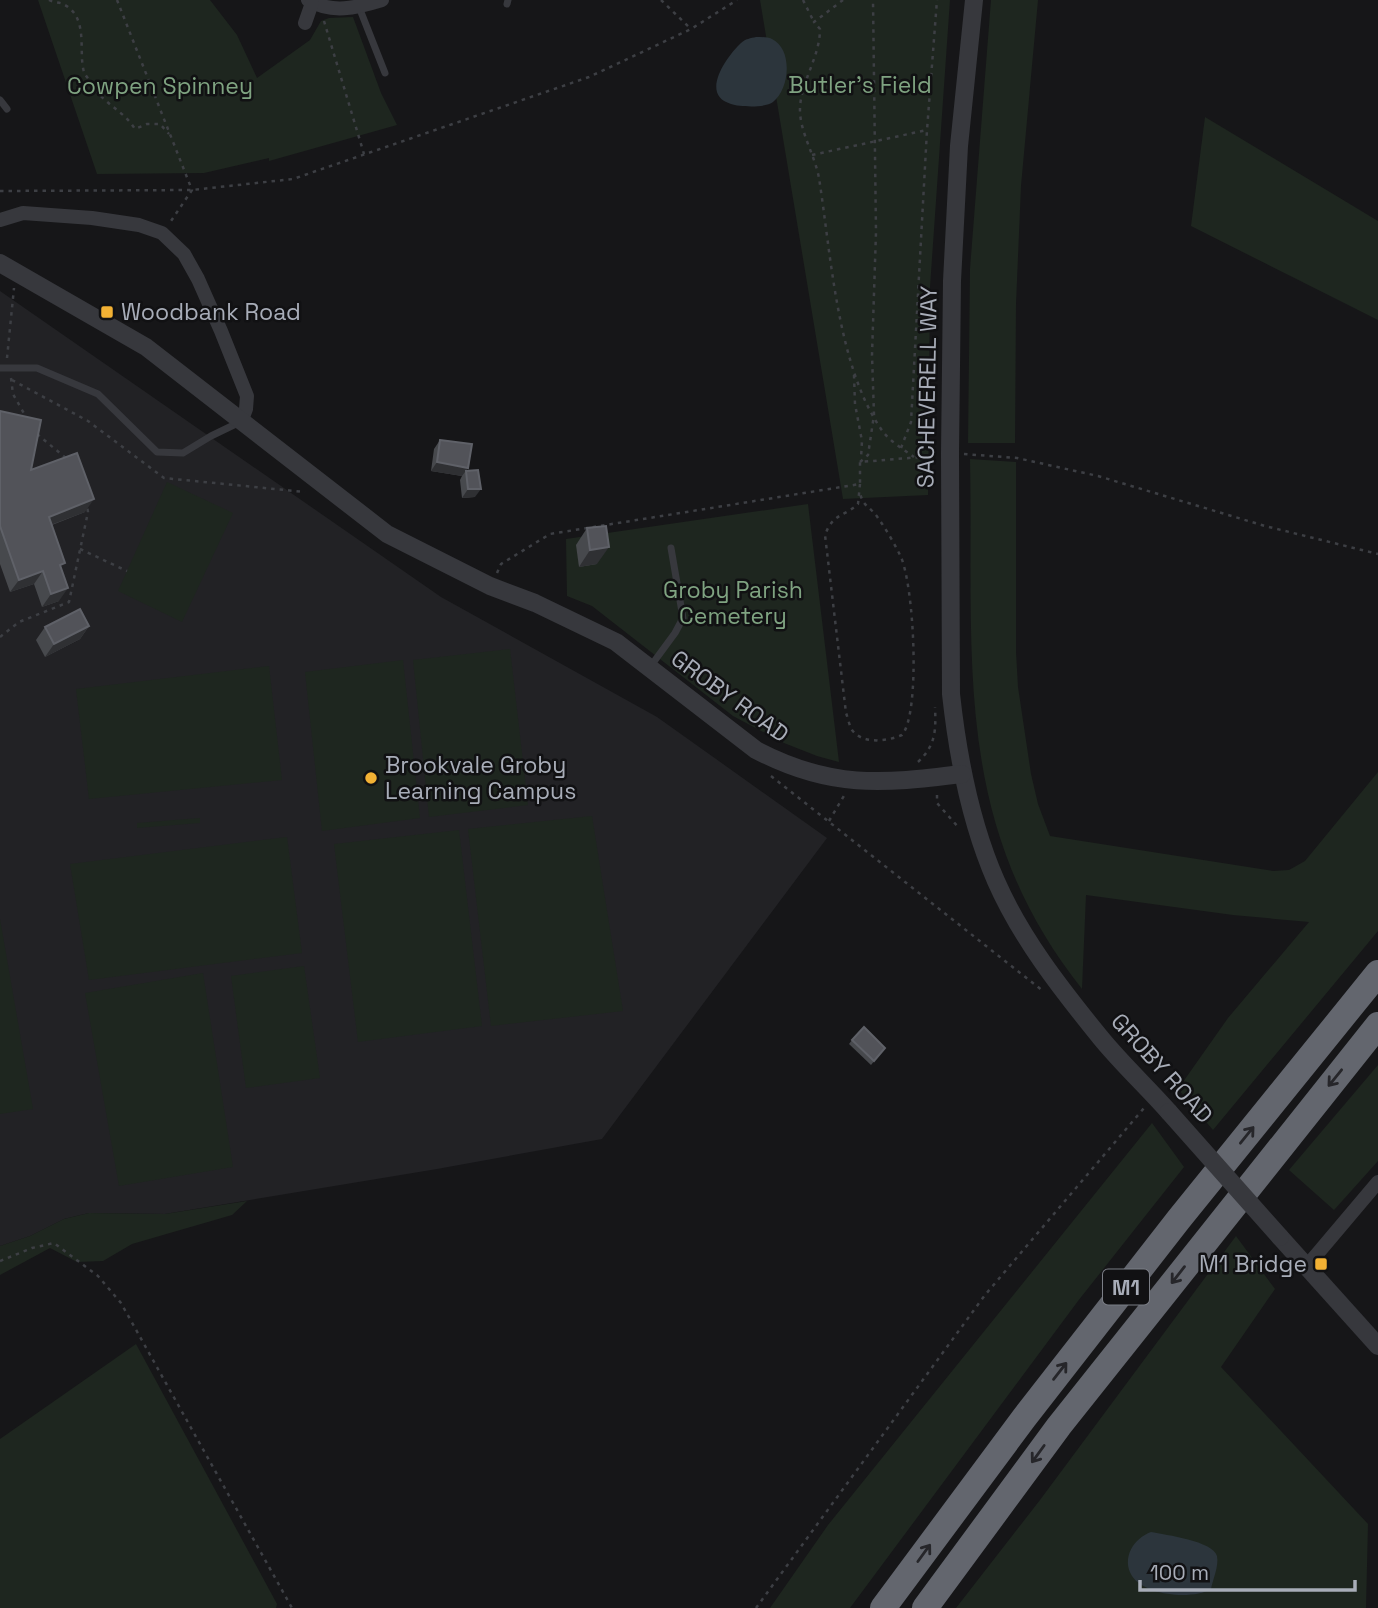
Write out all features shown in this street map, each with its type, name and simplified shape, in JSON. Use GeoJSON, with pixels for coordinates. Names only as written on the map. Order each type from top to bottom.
{"type":"FeatureCollection","features":[{"type":"Feature","properties":{"kind":"highway","name":"M1"},"geometry":{"type":"LineString","coordinates":[[883,1608],[1024,1418],[1170,1229],[1378,973]]}},
{"type":"Feature","properties":{"kind":"highway","name":"M1"},"geometry":{"type":"LineString","coordinates":[[925,1608],[1068,1415],[1378,1025]]}},
{"type":"Feature","properties":{"kind":"street"},"geometry":{"type":"LineString","coordinates":[[304,23],[315,3],[341,10],[382,0]]}},
{"type":"Feature","properties":{"kind":"street","name":"SACHEVERELL WAY"},"geometry":{"type":"LineString","coordinates":[[962,774],[951,694],[942,455],[955,214],[974,0]]}},
{"type":"Feature","properties":{"kind":"street"},"geometry":{"type":"LineString","coordinates":[[0,220],[23,213],[92,218],[139,225],[162,233],[184,254],[221,331],[247,396],[241,422]]}},
{"type":"Feature","properties":{"kind":"street","name":"GROBY ROAD"},"geometry":{"type":"LineString","coordinates":[[0,263],[146,347],[387,534],[490,586],[616,642],[756,750],[807,773],[853,781],[885,783],[962,774],[974,822],[996,882],[1041,960],[1102,1040],[1378,1346]]}},
{"type":"Feature","properties":{"kind":"street"},"geometry":{"type":"LineString","coordinates":[[1307,1266],[1378,1182]]}},
{"type":"Feature","properties":{"kind":"lane"},"geometry":{"type":"LineString","coordinates":[[359,7],[384,73]]}},
{"type":"Feature","properties":{"kind":"lane"},"geometry":{"type":"LineString","coordinates":[[0,100],[8,108]]}},
{"type":"Feature","properties":{"kind":"lane"},"geometry":{"type":"LineString","coordinates":[[4,367],[37,368],[98,394],[157,452],[183,453],[241,422]]}},
{"type":"Feature","properties":{"kind":"lane"},"geometry":{"type":"LineString","coordinates":[[650,667],[683,618],[671,548]]}},
{"type":"Feature","properties":{"kind":"path"},"geometry":{"type":"LineString","coordinates":[[50,0],[65,5],[79,26],[84,74],[99,95],[119,110],[135,129],[147,124],[160,124],[171,138]]}},
{"type":"Feature","properties":{"kind":"path"},"geometry":{"type":"LineString","coordinates":[[117,0],[192,190]]}},
{"type":"Feature","properties":{"kind":"path"},"geometry":{"type":"LineString","coordinates":[[661,0],[691,29]]}},
{"type":"Feature","properties":{"kind":"path"},"geometry":{"type":"LineString","coordinates":[[0,191],[192,190],[293,179],[589,77],[691,29],[737,0]]}},
{"type":"Feature","properties":{"kind":"path"},"geometry":{"type":"LineString","coordinates":[[803,0],[820,29],[820,42],[801,101],[800,113],[818,175],[846,345],[853,371],[882,431],[915,457]]}},
{"type":"Feature","properties":{"kind":"path"},"geometry":{"type":"LineString","coordinates":[[814,22],[843,0]]}},
{"type":"Feature","properties":{"kind":"path"},"geometry":{"type":"LineString","coordinates":[[860,462],[867,455],[874,415],[872,355],[876,232],[873,0]]}},
{"type":"Feature","properties":{"kind":"path"},"geometry":{"type":"LineString","coordinates":[[901,448],[911,422],[937,0]]}},
{"type":"Feature","properties":{"kind":"path"},"geometry":{"type":"LineString","coordinates":[[315,3],[324,18],[364,154]]}},
{"type":"Feature","properties":{"kind":"path"},"geometry":{"type":"LineString","coordinates":[[811,155],[927,130]]}},
{"type":"Feature","properties":{"kind":"path"},"geometry":{"type":"LineString","coordinates":[[162,233],[192,190]]}},
{"type":"Feature","properties":{"kind":"path"},"geometry":{"type":"LineString","coordinates":[[11,303],[4,367],[13,394],[25,417]]}},
{"type":"Feature","properties":{"kind":"path"},"geometry":{"type":"LineString","coordinates":[[853,371],[855,404],[862,441],[860,493],[858,504],[853,510],[839,515],[829,524],[825,535],[846,713],[852,729],[860,737],[884,740],[902,735],[909,723],[913,682],[913,617],[908,580],[901,556],[877,516],[862,503],[860,493]]}},
{"type":"Feature","properties":{"kind":"path"},"geometry":{"type":"LineString","coordinates":[[31,429],[71,462]]}},
{"type":"Feature","properties":{"kind":"path"},"geometry":{"type":"LineString","coordinates":[[934,466],[942,455]]}},
{"type":"Feature","properties":{"kind":"path"},"geometry":{"type":"LineString","coordinates":[[860,462],[942,455],[1017,458],[1085,473],[1265,526],[1378,554]]}},
{"type":"Feature","properties":{"kind":"path"},"geometry":{"type":"LineString","coordinates":[[490,586],[501,564],[550,534],[860,484]]}},
{"type":"Feature","properties":{"kind":"path"},"geometry":{"type":"LineString","coordinates":[[0,637],[19,622],[69,602],[89,512],[84,499]]}},
{"type":"Feature","properties":{"kind":"path"},"geometry":{"type":"LineString","coordinates":[[80,549],[127,571]]}},
{"type":"Feature","properties":{"kind":"path"},"geometry":{"type":"LineString","coordinates":[[915,764],[930,749],[935,738],[935,705]]}},
{"type":"Feature","properties":{"kind":"path"},"geometry":{"type":"LineString","coordinates":[[769,774],[1047,994]]}},
{"type":"Feature","properties":{"kind":"path"},"geometry":{"type":"LineString","coordinates":[[829,821],[853,781]]}},
{"type":"Feature","properties":{"kind":"path"},"geometry":{"type":"LineString","coordinates":[[756,1608],[985,1295],[1154,1095]]}},
{"type":"Feature","properties":{"kind":"path"},"geometry":{"type":"LineString","coordinates":[[0,1261],[32,1248],[54,1243],[98,1276],[121,1303],[292,1608]]}},
{"type":"Feature","properties":{"kind":"shaded area"},"geometry":{"type":"Polygon","coordinates":[[[756,37],[772,39],[783,51],[787,69],[783,88],[770,104],[731,104],[717,92],[719,75],[741,43],[756,37]]]}},
{"type":"Feature","properties":{"kind":"shaded area","name":"Brookvale Groby Learning Campus"},"geometry":{"type":"Polygon","coordinates":[[[0,291],[441,597],[657,717],[827,838],[602,1139],[165,1214],[89,1213],[64,1219],[30,1236],[0,1246],[0,291]]]}},
{"type":"Feature","properties":{"kind":"shaded area"},"geometry":{"type":"Polygon","coordinates":[[[1151,1532],[1198,1543],[1214,1551],[1217,1564],[1211,1589],[1182,1595],[1158,1592],[1138,1583],[1129,1569],[1129,1556],[1139,1539],[1151,1532]]]}},
{"type":"Feature","properties":{"kind":"green space","name":"Cowpen Spinney"},"geometry":{"type":"Polygon","coordinates":[[[38,0],[210,0],[237,35],[257,78],[310,40],[321,21],[353,17],[381,93],[397,125],[269,161],[269,158],[204,173],[97,174],[38,0]]]}},
{"type":"Feature","properties":{"kind":"green space","name":"Butler's Field"},"geometry":{"type":"Polygon","coordinates":[[[760,0],[950,0],[930,287],[928,495],[843,499],[760,0]]]}},
{"type":"Feature","properties":{"kind":"green space"},"geometry":{"type":"Polygon","coordinates":[[[991,0],[1038,0],[1021,186],[1016,304],[1015,443],[968,443],[970,269],[991,0]]]}},
{"type":"Feature","properties":{"kind":"green space"},"geometry":{"type":"Polygon","coordinates":[[[1205,117],[1378,221],[1378,320],[1191,226],[1205,117]]]}},
{"type":"Feature","properties":{"kind":"green space"},"geometry":{"type":"Polygon","coordinates":[[[970,459],[1016,462],[1018,687],[1031,774],[1050,836],[1273,871],[1289,870],[1305,861],[1378,772],[1378,931],[1213,1130],[1178,1089],[1228,1018],[1309,922],[1233,915],[1086,895],[1082,989],[1039,927],[1009,864],[990,801],[978,736],[972,670],[970,459]]]}},
{"type":"Feature","properties":{"kind":"green space"},"geometry":{"type":"Polygon","coordinates":[[[167,482],[233,513],[182,622],[118,591],[167,482]]]}},
{"type":"Feature","properties":{"kind":"green space","name":"Groby Parish Cemetery"},"geometry":{"type":"Polygon","coordinates":[[[808,504],[839,762],[784,743],[733,716],[592,606],[567,596],[566,539],[808,504]]]}},
{"type":"Feature","properties":{"kind":"green space"},"geometry":{"type":"Polygon","coordinates":[[[510,649],[528,805],[429,817],[413,660],[510,649]]]}},
{"type":"Feature","properties":{"kind":"green space"},"geometry":{"type":"Polygon","coordinates":[[[403,660],[420,818],[322,831],[305,672],[403,660]]]}},
{"type":"Feature","properties":{"kind":"green space"},"geometry":{"type":"Polygon","coordinates":[[[269,666],[282,780],[89,799],[76,689],[269,666]]]}},
{"type":"Feature","properties":{"kind":"green space"},"geometry":{"type":"Polygon","coordinates":[[[592,816],[623,1011],[491,1026],[468,829],[592,816]]]}},
{"type":"Feature","properties":{"kind":"green space"},"geometry":{"type":"Polygon","coordinates":[[[200,818],[200,823],[137,828],[137,823],[200,818]]]}},
{"type":"Feature","properties":{"kind":"green space"},"geometry":{"type":"Polygon","coordinates":[[[459,830],[482,1026],[358,1042],[334,844],[459,830]]]}},
{"type":"Feature","properties":{"kind":"green space"},"geometry":{"type":"Polygon","coordinates":[[[287,837],[302,953],[89,980],[70,864],[287,837]]]}},
{"type":"Feature","properties":{"kind":"green space"},"geometry":{"type":"Polygon","coordinates":[[[0,919],[33,1109],[0,1114],[0,919]]]}},
{"type":"Feature","properties":{"kind":"green space"},"geometry":{"type":"Polygon","coordinates":[[[304,966],[320,1078],[246,1088],[231,976],[304,966]]]}},
{"type":"Feature","properties":{"kind":"green space"},"geometry":{"type":"Polygon","coordinates":[[[203,973],[233,1167],[119,1186],[85,993],[203,973]]]}},
{"type":"Feature","properties":{"kind":"green space"},"geometry":{"type":"Polygon","coordinates":[[[1378,1065],[1378,1161],[1334,1210],[1289,1170],[1378,1065]]]}},
{"type":"Feature","properties":{"kind":"green space"},"geometry":{"type":"Polygon","coordinates":[[[1152,1123],[1184,1167],[1078,1301],[850,1608],[770,1608],[828,1525],[1152,1123]]]}},
{"type":"Feature","properties":{"kind":"green space"},"geometry":{"type":"Polygon","coordinates":[[[247,1201],[232,1215],[132,1244],[103,1261],[77,1262],[50,1248],[0,1275],[0,1246],[30,1236],[64,1219],[89,1213],[165,1214],[247,1201]]]}},
{"type":"Feature","properties":{"kind":"green space"},"geometry":{"type":"Polygon","coordinates":[[[1236,1236],[1275,1289],[1221,1367],[1368,1524],[1366,1608],[956,1608],[1040,1500],[1236,1236]]]}},
{"type":"Feature","properties":{"kind":"green space"},"geometry":{"type":"Polygon","coordinates":[[[136,1344],[277,1604],[276,1608],[0,1608],[0,1439],[136,1344]]]}},
{"type":"Feature","properties":{"kind":"building"},"geometry":{"type":"Polygon","coordinates":[[[0,411],[41,420],[31,470],[77,453],[94,499],[49,517],[65,563],[60,565],[68,588],[51,594],[43,571],[19,580],[0,526],[0,411]]]}},
{"type":"Feature","properties":{"kind":"building"},"geometry":{"type":"Polygon","coordinates":[[[440,440],[472,444],[468,468],[437,462],[440,440]]]}},
{"type":"Feature","properties":{"kind":"building"},"geometry":{"type":"Polygon","coordinates":[[[478,470],[481,489],[468,489],[466,471],[478,470]]]}},
{"type":"Feature","properties":{"kind":"building"},"geometry":{"type":"Polygon","coordinates":[[[606,526],[609,547],[590,550],[587,528],[606,526]]]}},
{"type":"Feature","properties":{"kind":"building"},"geometry":{"type":"Polygon","coordinates":[[[80,609],[89,626],[54,644],[45,627],[80,609]]]}},
{"type":"Feature","properties":{"kind":"building"},"geometry":{"type":"Polygon","coordinates":[[[864,1027],[885,1048],[874,1061],[852,1040],[864,1027]]]}},
{"type":"Feature","properties":{"kind":"place","name":"Woodbank Road"},"geometry":{"type":"Point","coordinates":[107,312]}},
{"type":"Feature","properties":{"kind":"place","name":"Brookvale Groby Learning Campus"},"geometry":{"type":"Point","coordinates":[371,778]}},
{"type":"Feature","properties":{"kind":"place","name":"M1 Bridge"},"geometry":{"type":"Point","coordinates":[1321,1264]}}]}
